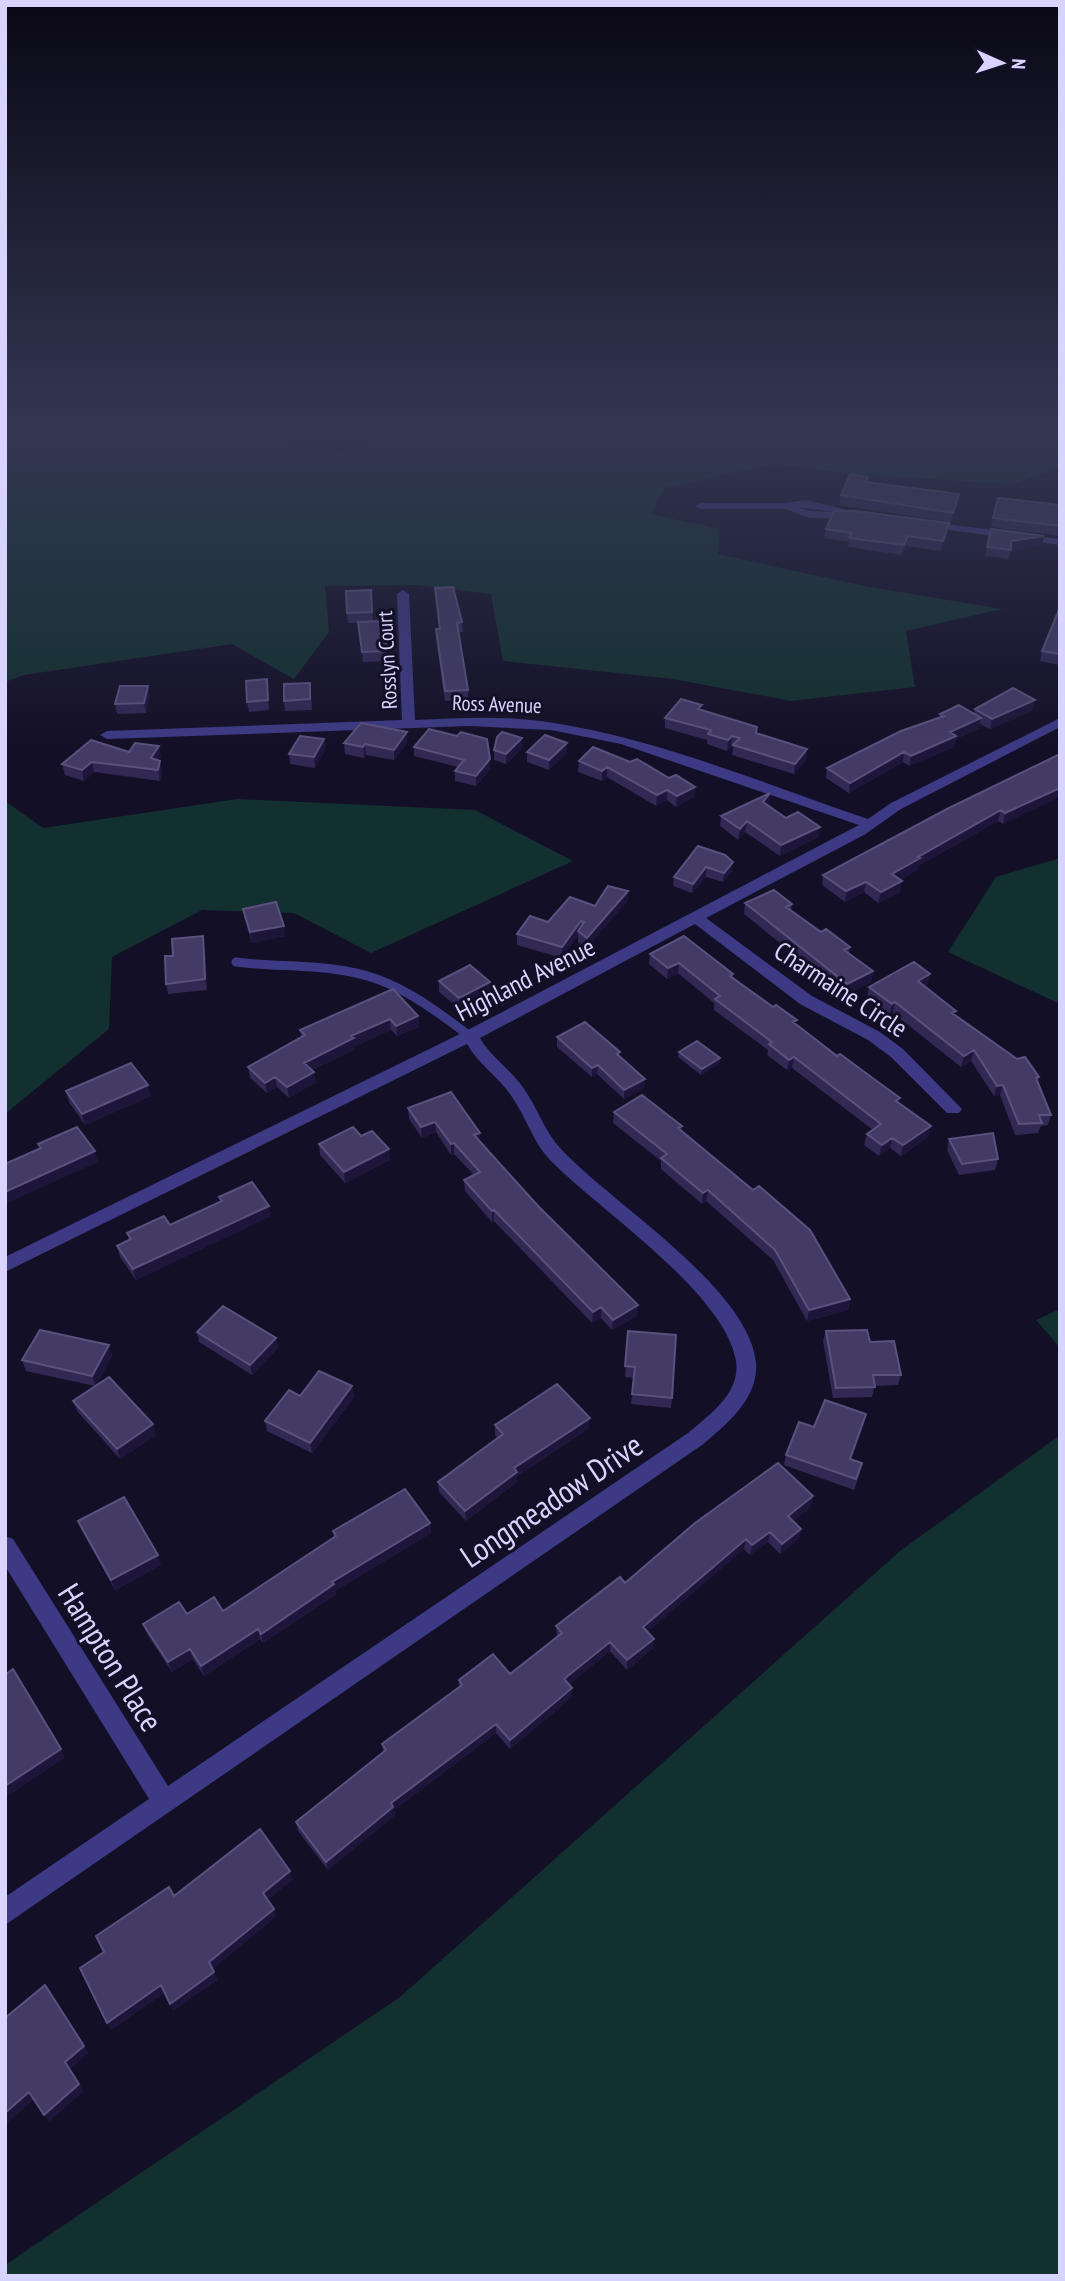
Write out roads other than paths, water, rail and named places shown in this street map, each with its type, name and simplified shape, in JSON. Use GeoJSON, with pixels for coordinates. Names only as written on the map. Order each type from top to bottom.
{"type":"FeatureCollection","features":[{"type":"Feature","properties":{"kind":"street"},"geometry":{"type":"LineString","coordinates":[[1026,537],[1060,542]]}},
{"type":"Feature","properties":{"kind":"street","name":"Rosslyn Court"},"geometry":{"type":"LineString","coordinates":[[403,594],[410,724]]}},
{"type":"Feature","properties":{"kind":"street","name":"Highland Avenue"},"geometry":{"type":"LineString","coordinates":[[5,1265],[470,1036],[696,918],[870,824],[896,806],[1060,722]]}},
{"type":"Feature","properties":{"kind":"street","name":"Ross Avenue"},"geometry":{"type":"LineString","coordinates":[[107,735],[511,723],[581,731],[678,757],[870,824]]}},
{"type":"Feature","properties":{"kind":"street","name":"Charmaine Circle"},"geometry":{"type":"LineString","coordinates":[[696,918],[806,1000],[874,1035],[898,1053],[953,1110]]}},
{"type":"Feature","properties":{"kind":"street","name":"Longmeadow Drive"},"geometry":{"type":"LineString","coordinates":[[5,1912],[695,1439],[719,1419],[740,1392],[746,1363],[739,1336],[727,1314],[652,1240],[554,1153],[514,1088],[485,1058],[470,1036]]}},
{"type":"Feature","properties":{"kind":"street","name":"Hampton Place"},"geometry":{"type":"LineString","coordinates":[[5,1546],[164,1802]]}},
{"type":"Feature","properties":{"kind":"lane"},"geometry":{"type":"LineString","coordinates":[[236,962],[373,977],[421,1001],[470,1036]]}}]}
